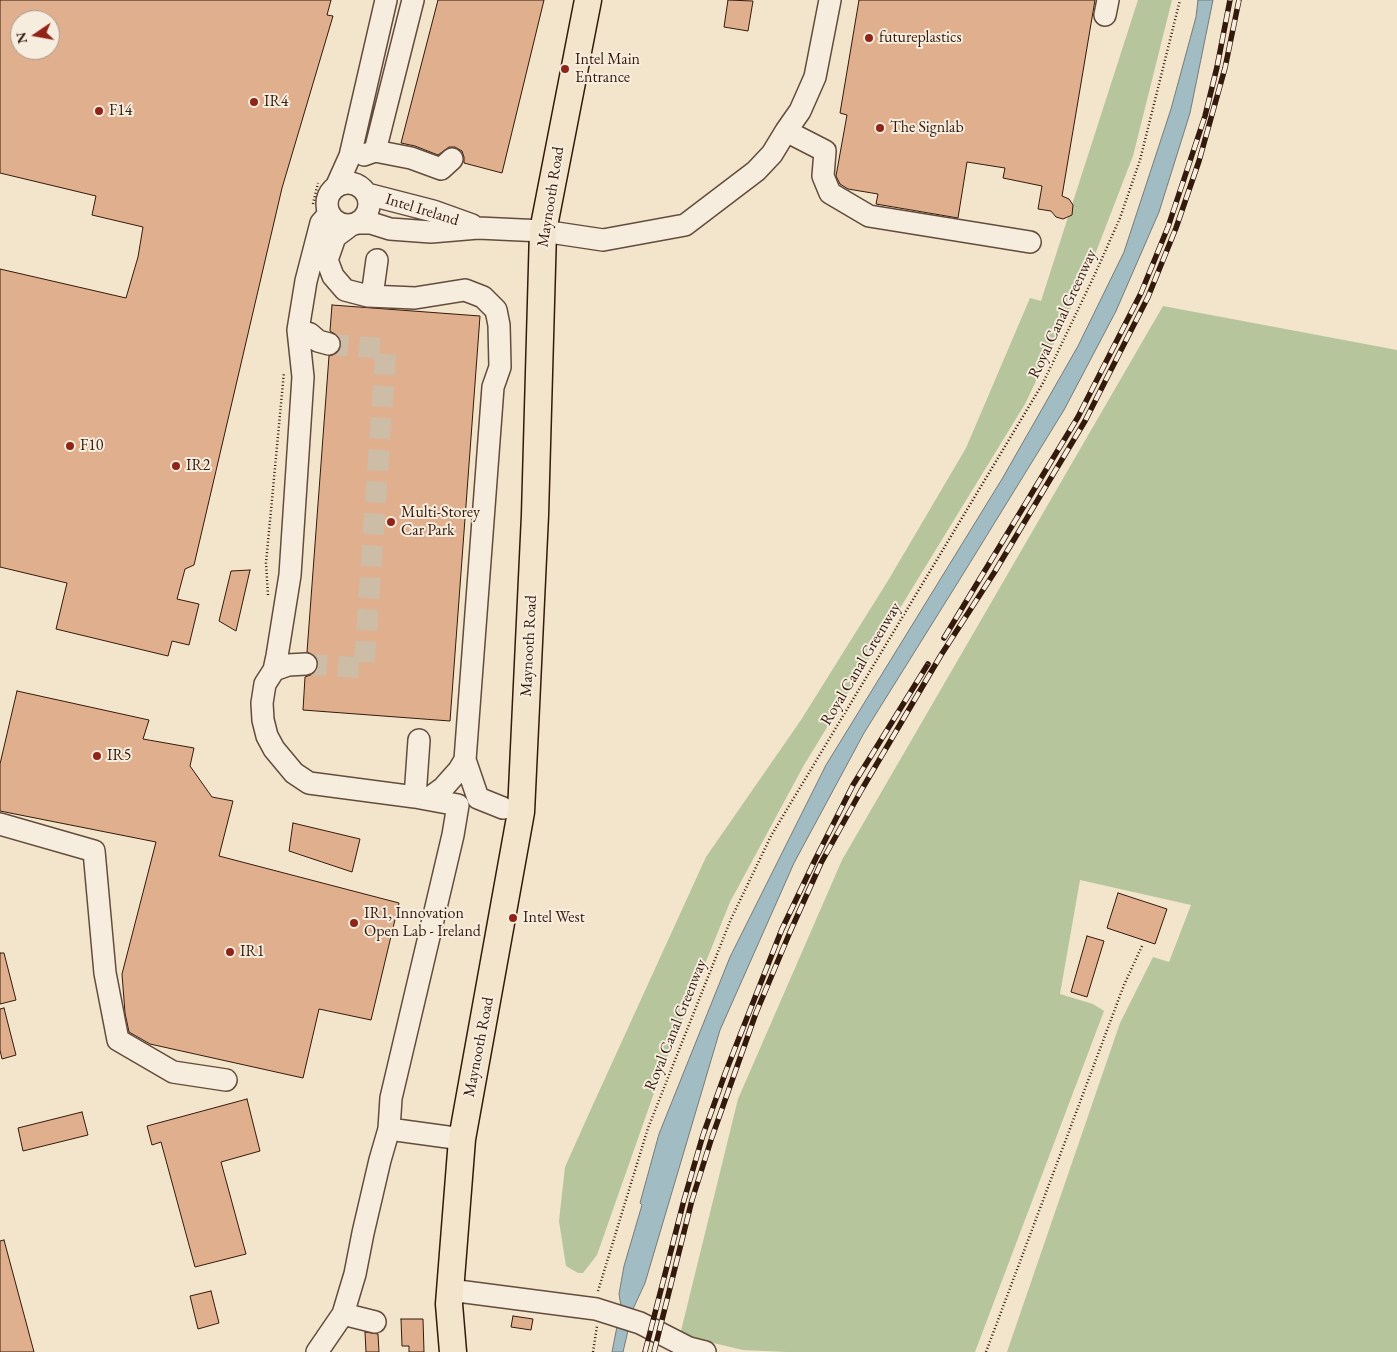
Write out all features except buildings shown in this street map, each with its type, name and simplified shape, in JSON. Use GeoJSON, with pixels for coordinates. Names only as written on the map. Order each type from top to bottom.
{"type":"FeatureCollection","features":[{"type":"Feature","properties":{"kind":"main road","name":"Maynooth Road"},"geometry":{"type":"LineString","coordinates":[[454,1352],[449,1304],[462,1139],[521,812],[535,515],[543,231],[588,0]]}},
{"type":"Feature","properties":{"kind":"street"},"geometry":{"type":"LineString","coordinates":[[359,178],[386,0]]}},
{"type":"Feature","properties":{"kind":"street"},"geometry":{"type":"LineString","coordinates":[[375,151],[413,0]]}},
{"type":"Feature","properties":{"kind":"street","name":"Intel Ireland"},"geometry":{"type":"LineString","coordinates":[[354,224],[371,223],[390,229],[431,232],[478,228],[543,231],[602,240],[685,225],[756,172],[772,154],[800,110],[815,77],[830,0]]}},
{"type":"Feature","properties":{"kind":"street"},"geometry":{"type":"LineString","coordinates":[[784,133],[825,151],[823,176],[830,193],[870,216],[1030,242]]}},
{"type":"Feature","properties":{"kind":"street"},"geometry":{"type":"LineString","coordinates":[[422,798],[443,788],[460,770],[465,760],[493,387],[500,367],[499,325],[496,310],[483,296],[465,290],[415,298],[355,294],[345,290],[334,276],[327,260],[335,237],[363,219],[369,208],[359,178],[357,159],[366,153],[375,151],[411,158],[441,169],[452,160]]}},
{"type":"Feature","properties":{"kind":"street"},"geometry":{"type":"LineString","coordinates":[[354,224],[338,223],[329,214],[326,201],[332,189],[337,185],[359,178]]}},
{"type":"Feature","properties":{"kind":"street","name":"Intel Ireland"},"geometry":{"type":"LineString","coordinates":[[359,178],[433,211],[478,228]]}},
{"type":"Feature","properties":{"kind":"street"},"geometry":{"type":"LineString","coordinates":[[329,214],[321,223],[306,281],[298,330],[303,377],[290,575],[278,656],[274,670],[265,684],[262,704],[267,736],[274,749],[294,773],[309,783],[422,798],[458,805],[508,809],[478,798],[465,760]]}},
{"type":"Feature","properties":{"kind":"street"},"geometry":{"type":"LineString","coordinates":[[372,296],[377,260]]}},
{"type":"Feature","properties":{"kind":"street"},"geometry":{"type":"LineString","coordinates":[[298,330],[310,334],[318,341],[330,344]]}},
{"type":"Feature","properties":{"kind":"street"},"geometry":{"type":"LineString","coordinates":[[274,670],[288,665],[306,664]]}},
{"type":"Feature","properties":{"kind":"street"},"geometry":{"type":"LineString","coordinates":[[419,740],[422,798]]}},
{"type":"Feature","properties":{"kind":"street"},"geometry":{"type":"LineString","coordinates":[[317,1352],[343,1314],[355,1274],[380,1160],[390,1129],[392,1098],[453,835],[458,805]]}},
{"type":"Feature","properties":{"kind":"street"},"geometry":{"type":"LineString","coordinates":[[0,824],[94,851],[106,972],[118,1040],[173,1072],[226,1080]]}},
{"type":"Feature","properties":{"kind":"street"},"geometry":{"type":"LineString","coordinates":[[390,1129],[462,1139]]}},
{"type":"Feature","properties":{"kind":"street"},"geometry":{"type":"LineString","coordinates":[[450,1290],[603,1311],[640,1323],[689,1348],[705,1352]]}},
{"type":"Feature","properties":{"kind":"street"},"geometry":{"type":"LineString","coordinates":[[343,1314],[375,1322]]}},
{"type":"Feature","properties":{"kind":"path","name":"Royal Canal Greenway"},"geometry":{"type":"LineString","coordinates":[[593,1352],[603,1311],[596,1299],[601,1277],[648,1128],[731,920],[771,836],[1043,383],[1123,210],[1140,160],[1180,0]]}},
{"type":"Feature","properties":{"kind":"path"},"geometry":{"type":"LineString","coordinates":[[986,1352],[1124,985],[1142,946]]}},
{"type":"Feature","properties":{"kind":"green space"},"geometry":{"type":"Polygon","coordinates":[[[1138,0],[1172,0],[1133,156],[1089,270],[1025,404],[804,765],[730,902],[661,1073],[597,1255],[583,1273],[578,1273],[566,1266],[559,1221],[565,1167],[706,857],[801,720],[889,579],[966,448],[1030,298],[1041,301],[1138,0]]]}},
{"type":"Feature","properties":{"kind":"green space"},"geometry":{"type":"Polygon","coordinates":[[[1163,306],[1397,350],[1397,1352],[1007,1352],[1120,1023],[1153,957],[1169,962],[1191,905],[1080,880],[1060,994],[1093,1004],[1104,1011],[975,1352],[787,1352],[743,1350],[680,1335],[738,1099],[842,860],[1163,306]]]}},
{"type":"Feature","properties":{"kind":"water"},"geometry":{"type":"Polygon","coordinates":[[[1198,0],[1213,0],[1190,113],[1159,212],[1116,311],[1064,410],[864,733],[794,863],[720,1030],[645,1283],[633,1309],[623,1352],[612,1352],[621,1306],[619,1294],[624,1266],[642,1205],[640,1203],[659,1134],[730,957],[826,765],[1002,479],[1078,346],[1124,252],[1171,109],[1196,17],[1198,0]]]}},
{"type":"Feature","properties":{"kind":"tunnel"},"geometry":{"type":"LineString","coordinates":[[306,664],[364,668],[386,349],[329,344]]}},
{"type":"Feature","properties":{"kind":"railway"},"geometry":{"type":"LineString","coordinates":[[944,638],[1078,417],[1141,293],[1168,227],[1205,116],[1230,0]]}},
{"type":"Feature","properties":{"kind":"railway"},"geometry":{"type":"LineString","coordinates":[[654,1352],[692,1200],[712,1137],[756,1013],[790,932],[821,863],[862,789],[941,655],[994,573],[1085,421],[1148,297],[1176,228],[1199,161],[1225,68],[1239,0]]}},
{"type":"Feature","properties":{"kind":"railway"},"geometry":{"type":"LineString","coordinates":[[645,1352],[684,1200],[703,1135],[782,929],[853,785],[928,664]]}},
{"type":"Feature","properties":{"kind":"place","name":"futureplastics"},"geometry":{"type":"Point","coordinates":[869,38]}},
{"type":"Feature","properties":{"kind":"place","name":"Intel Main Entrance"},"geometry":{"type":"Point","coordinates":[565,69]}},
{"type":"Feature","properties":{"kind":"place","name":"IR4"},"geometry":{"type":"Point","coordinates":[254,102]}},
{"type":"Feature","properties":{"kind":"place","name":"F14"},"geometry":{"type":"Point","coordinates":[99,111]}},
{"type":"Feature","properties":{"kind":"place","name":"The Signlab"},"geometry":{"type":"Point","coordinates":[880,128]}},
{"type":"Feature","properties":{"kind":"place","name":"F10"},"geometry":{"type":"Point","coordinates":[70,446]}},
{"type":"Feature","properties":{"kind":"place","name":"IR2"},"geometry":{"type":"Point","coordinates":[176,466]}},
{"type":"Feature","properties":{"kind":"place","name":"Multi-Storey Car Park"},"geometry":{"type":"Point","coordinates":[391,522]}},
{"type":"Feature","properties":{"kind":"place","name":"IR5"},"geometry":{"type":"Point","coordinates":[97,756]}},
{"type":"Feature","properties":{"kind":"place","name":"Intel West"},"geometry":{"type":"Point","coordinates":[513,918]}},
{"type":"Feature","properties":{"kind":"place","name":"IR1, Innovation Open Lab - Ireland"},"geometry":{"type":"Point","coordinates":[354,923]}},
{"type":"Feature","properties":{"kind":"place","name":"IR1"},"geometry":{"type":"Point","coordinates":[230,952]}}]}
